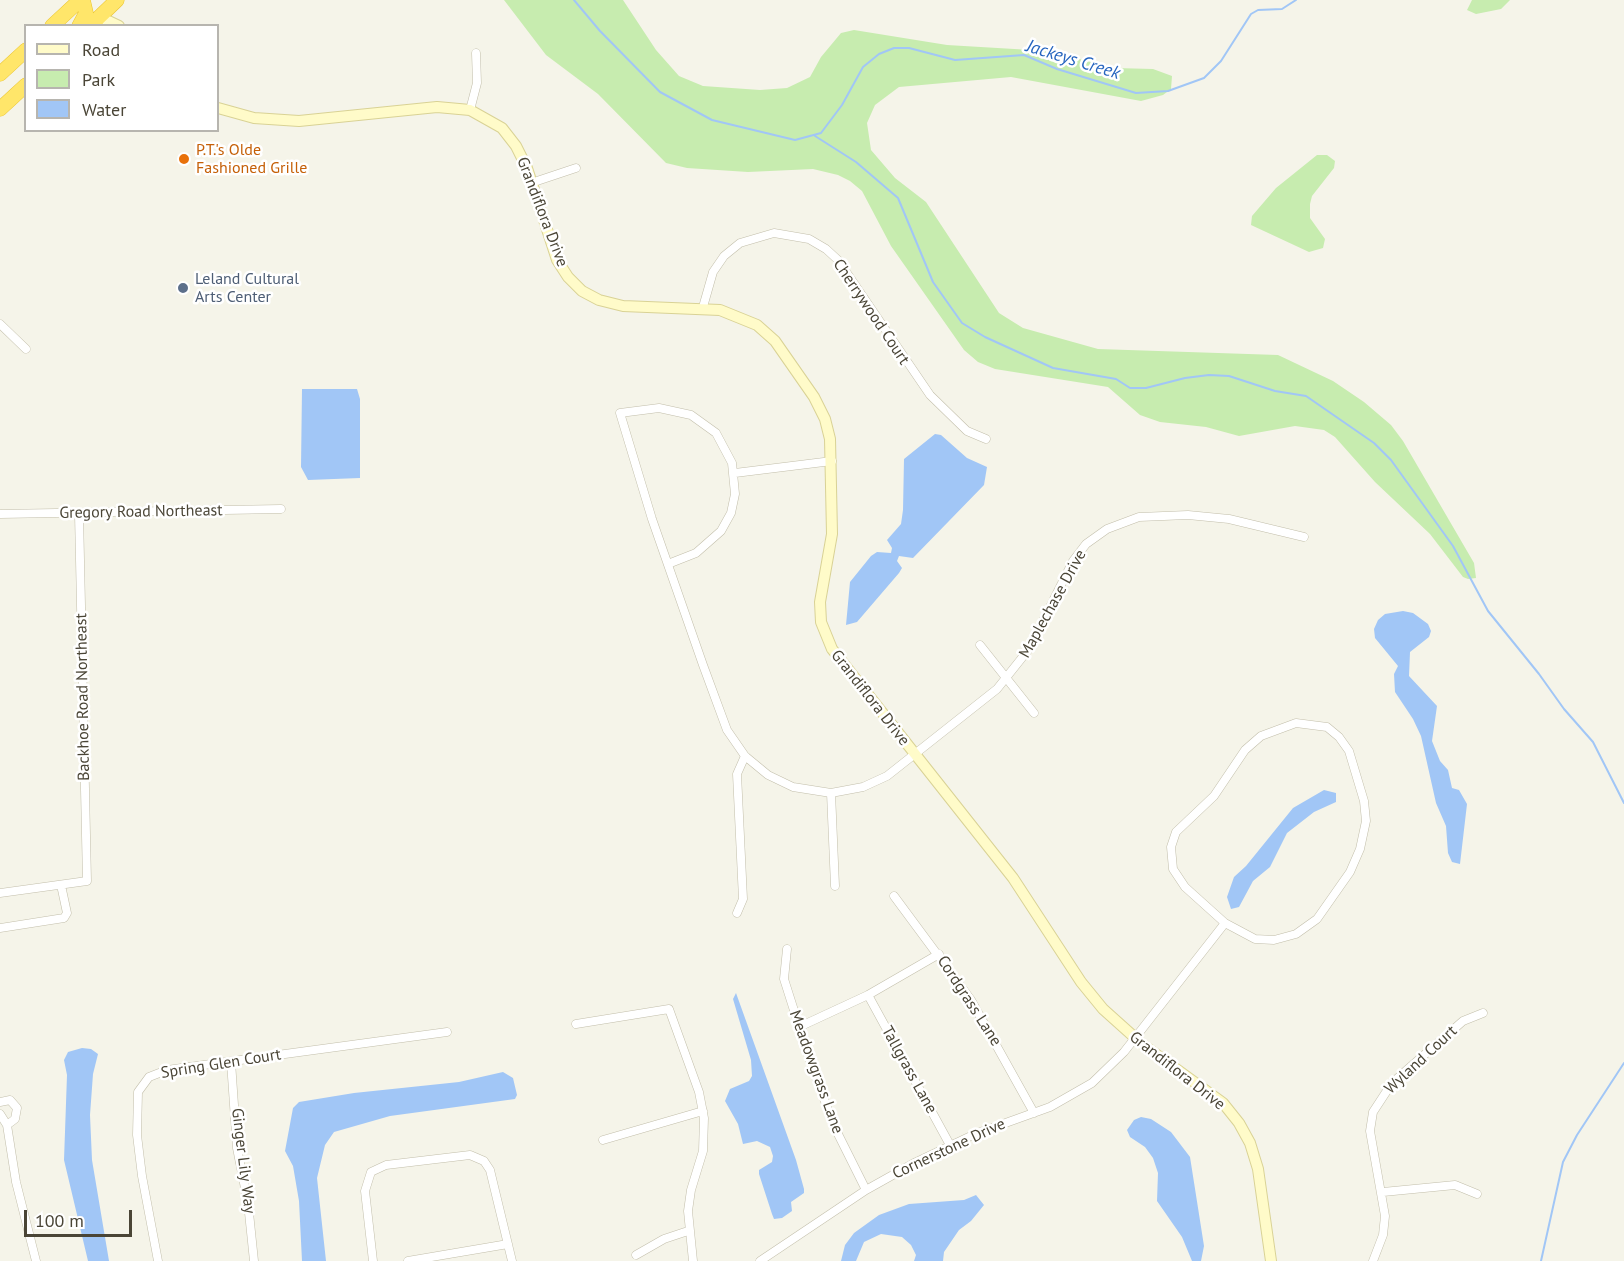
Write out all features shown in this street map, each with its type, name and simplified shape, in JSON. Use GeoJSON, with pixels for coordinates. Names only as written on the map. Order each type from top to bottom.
{"type":"FeatureCollection","features":[{"type":"Feature","properties":{"kind":"highway"},"geometry":{"type":"LineString","coordinates":[[54,24],[81,0],[86,13],[81,24]]}},
{"type":"Feature","properties":{"kind":"highway"},"geometry":{"type":"LineString","coordinates":[[98,0],[98,23]]}},
{"type":"Feature","properties":{"kind":"highway"},"geometry":{"type":"LineString","coordinates":[[98,23],[117,0]]}},
{"type":"Feature","properties":{"kind":"highway"},"geometry":{"type":"LineString","coordinates":[[0,74],[24,53]]}},
{"type":"Feature","properties":{"kind":"highway"},"geometry":{"type":"LineString","coordinates":[[0,109],[24,88]]}},
{"type":"Feature","properties":{"kind":"street"},"geometry":{"type":"LineString","coordinates":[[470,110],[477,83],[476,53]]}},
{"type":"Feature","properties":{"kind":"street","name":"Grandiflora Drive"},"geometry":{"type":"LineString","coordinates":[[219,108],[254,118],[299,122],[437,108],[470,110],[492,121],[509,136],[522,158],[557,260],[582,291],[599,300],[623,306],[704,307],[733,313],[766,332],[784,352],[820,408],[830,439],[832,534],[820,602],[824,632],[837,656],[1013,878],[1090,994],[1136,1039],[1211,1094],[1239,1123],[1250,1143],[1258,1169],[1271,1261]]}},
{"type":"Feature","properties":{"kind":"street"},"geometry":{"type":"LineString","coordinates":[[531,183],[576,168]]}},
{"type":"Feature","properties":{"kind":"street","name":"Cherrywood Court"},"geometry":{"type":"LineString","coordinates":[[704,307],[712,272],[724,256],[740,243],[774,233],[809,239],[826,249],[838,260],[930,395],[967,431],[986,440]]}},
{"type":"Feature","properties":{"kind":"street"},"geometry":{"type":"LineString","coordinates":[[0,324],[26,349]]}},
{"type":"Feature","properties":{"kind":"street","name":"Maplechase Drive"},"geometry":{"type":"LineString","coordinates":[[735,473],[727,451],[716,433],[691,415],[659,408],[620,413],[668,564],[727,730],[745,756],[758,768],[780,781],[805,790],[831,793],[853,790],[876,782],[915,756],[1007,679],[1035,639],[1073,561],[1086,544],[1117,524],[1150,516],[1205,516],[1304,537]]}},
{"type":"Feature","properties":{"kind":"street"},"geometry":{"type":"LineString","coordinates":[[668,564],[696,553],[722,531],[734,503],[735,473],[832,461]]}},
{"type":"Feature","properties":{"kind":"street","name":"Gregory Road Northeast"},"geometry":{"type":"LineString","coordinates":[[0,514],[281,509]]}},
{"type":"Feature","properties":{"kind":"street","name":"Backhoe Road Northeast"},"geometry":{"type":"LineString","coordinates":[[61,885],[87,881],[80,514]]}},
{"type":"Feature","properties":{"kind":"street"},"geometry":{"type":"LineString","coordinates":[[980,645],[1034,713]]}},
{"type":"Feature","properties":{"kind":"street"},"geometry":{"type":"LineString","coordinates":[[1296,723],[1327,727],[1339,737],[1349,751],[1366,811],[1364,837],[1350,872],[1317,919],[1296,934],[1274,940],[1255,939],[1225,923],[1185,887],[1173,869],[1170,855],[1176,832],[1214,796],[1245,750],[1261,736],[1296,723]]}},
{"type":"Feature","properties":{"kind":"street"},"geometry":{"type":"LineString","coordinates":[[737,913],[743,899],[737,774],[745,756]]}},
{"type":"Feature","properties":{"kind":"street"},"geometry":{"type":"LineString","coordinates":[[831,793],[835,886]]}},
{"type":"Feature","properties":{"kind":"street"},"geometry":{"type":"LineString","coordinates":[[0,893],[61,885],[66,913],[64,918],[0,928]]}},
{"type":"Feature","properties":{"kind":"street","name":"Cordgrass Lane"},"geometry":{"type":"LineString","coordinates":[[894,896],[939,954],[992,1034],[1034,1113]]}},
{"type":"Feature","properties":{"kind":"street","name":"Cornerstone Drive"},"geometry":{"type":"LineString","coordinates":[[760,1261],[866,1190],[950,1145],[1067,1099],[1092,1083],[1136,1039],[1225,923]]}},
{"type":"Feature","properties":{"kind":"street","name":"Meadowgrass Lane"},"geometry":{"type":"LineString","coordinates":[[787,949],[784,979],[799,1027],[827,1108],[866,1190]]}},
{"type":"Feature","properties":{"kind":"street"},"geometry":{"type":"LineString","coordinates":[[799,1027],[868,995],[939,954]]}},
{"type":"Feature","properties":{"kind":"street","name":"Tallgrass Lane"},"geometry":{"type":"LineString","coordinates":[[868,995],[950,1145]]}},
{"type":"Feature","properties":{"kind":"street"},"geometry":{"type":"LineString","coordinates":[[576,1024],[669,1009],[703,1112],[704,1143],[691,1190],[688,1231],[693,1261]]}},
{"type":"Feature","properties":{"kind":"street","name":"Wyland Court"},"geometry":{"type":"LineString","coordinates":[[1373,1261],[1384,1225],[1383,1192],[1370,1131],[1371,1117],[1376,1105],[1392,1083],[1463,1021],[1484,1013]]}},
{"type":"Feature","properties":{"kind":"street","name":"Spring Glen Court"},"geometry":{"type":"LineString","coordinates":[[158,1261],[138,1147],[138,1092],[149,1077],[161,1071],[447,1032]]}},
{"type":"Feature","properties":{"kind":"street","name":"Ginger Lily Way"},"geometry":{"type":"LineString","coordinates":[[231,1062],[237,1148],[248,1203],[255,1261]]}},
{"type":"Feature","properties":{"kind":"street"},"geometry":{"type":"LineString","coordinates":[[0,1102],[9,1100],[17,1108],[15,1119],[7,1125]]}},
{"type":"Feature","properties":{"kind":"street"},"geometry":{"type":"LineString","coordinates":[[603,1140],[703,1112]]}},
{"type":"Feature","properties":{"kind":"street"},"geometry":{"type":"LineString","coordinates":[[0,1114],[7,1125],[16,1182],[36,1261]]}},
{"type":"Feature","properties":{"kind":"street"},"geometry":{"type":"LineString","coordinates":[[373,1261],[365,1191],[371,1172],[386,1165],[463,1155],[476,1156],[488,1166],[512,1261]]}},
{"type":"Feature","properties":{"kind":"street"},"geometry":{"type":"LineString","coordinates":[[1383,1192],[1455,1185],[1477,1194]]}},
{"type":"Feature","properties":{"kind":"street"},"geometry":{"type":"LineString","coordinates":[[636,1255],[664,1239],[688,1231]]}},
{"type":"Feature","properties":{"kind":"street"},"geometry":{"type":"LineString","coordinates":[[408,1261],[508,1244]]}},
{"type":"Feature","properties":{"kind":"green space"},"geometry":{"type":"Polygon","coordinates":[[[504,0],[623,0],[656,50],[679,76],[703,86],[760,90],[787,88],[810,77],[821,57],[841,33],[854,30],[947,45],[1048,51],[1115,68],[1153,69],[1172,76],[1171,89],[1163,95],[1141,101],[1011,77],[899,87],[875,105],[867,123],[871,150],[895,178],[926,202],[999,313],[1023,328],[1098,349],[1278,355],[1333,381],[1364,402],[1391,425],[1403,441],[1474,563],[1476,578],[1463,577],[1430,534],[1375,482],[1335,437],[1324,430],[1295,426],[1239,436],[1206,427],[1160,422],[1140,415],[1108,387],[995,369],[978,362],[964,350],[891,246],[862,191],[850,181],[838,175],[813,169],[748,172],[687,168],[666,163],[598,94],[546,55],[504,0]]]}},
{"type":"Feature","properties":{"kind":"green space"},"geometry":{"type":"Polygon","coordinates":[[[1472,0],[1510,0],[1501,9],[1476,14],[1467,10],[1472,0]]]}},
{"type":"Feature","properties":{"kind":"green space"},"geometry":{"type":"Polygon","coordinates":[[[1317,155],[1327,155],[1335,161],[1334,168],[1312,196],[1310,218],[1325,239],[1323,248],[1309,252],[1251,225],[1252,216],[1276,188],[1317,155]]]}},
{"type":"Feature","properties":{"kind":"water"},"geometry":{"type":"Polygon","coordinates":[[[302,389],[357,389],[360,399],[360,478],[308,480],[301,467],[302,389]]]}},
{"type":"Feature","properties":{"kind":"water"},"geometry":{"type":"Polygon","coordinates":[[[935,434],[941,435],[967,458],[987,467],[984,485],[913,558],[899,556],[897,561],[902,568],[899,573],[857,622],[846,625],[850,582],[871,556],[877,552],[891,553],[892,548],[887,540],[901,524],[903,510],[904,459],[935,434]]]}},
{"type":"Feature","properties":{"kind":"water"},"geometry":{"type":"Polygon","coordinates":[[[1403,611],[1413,613],[1428,624],[1431,631],[1429,637],[1410,652],[1409,676],[1437,706],[1432,741],[1440,761],[1448,770],[1452,788],[1459,790],[1467,804],[1460,864],[1452,862],[1448,853],[1446,826],[1436,803],[1421,736],[1395,692],[1394,674],[1398,666],[1375,638],[1374,629],[1378,620],[1385,614],[1403,611]]]}},
{"type":"Feature","properties":{"kind":"water"},"geometry":{"type":"Polygon","coordinates":[[[1324,790],[1336,793],[1336,802],[1314,812],[1287,833],[1270,867],[1253,881],[1239,907],[1231,909],[1227,897],[1234,877],[1246,866],[1293,808],[1324,790]]]}},
{"type":"Feature","properties":{"kind":"water"},"geometry":{"type":"Polygon","coordinates":[[[736,993],[796,1160],[804,1189],[804,1193],[791,1202],[792,1211],[782,1218],[774,1219],[759,1174],[759,1170],[772,1162],[770,1147],[757,1141],[743,1144],[738,1124],[725,1101],[730,1089],[749,1081],[752,1076],[751,1060],[733,999],[736,993]]]}},
{"type":"Feature","properties":{"kind":"water"},"geometry":{"type":"Polygon","coordinates":[[[82,1048],[91,1049],[98,1054],[93,1074],[90,1115],[92,1160],[109,1261],[88,1261],[64,1160],[67,1075],[64,1060],[68,1052],[82,1048]]]}},
{"type":"Feature","properties":{"kind":"water"},"geometry":{"type":"Polygon","coordinates":[[[503,1072],[513,1078],[517,1095],[515,1099],[390,1116],[334,1132],[325,1145],[317,1178],[326,1261],[302,1261],[299,1201],[293,1166],[285,1151],[293,1108],[299,1102],[354,1093],[459,1082],[503,1072]]]}},
{"type":"Feature","properties":{"kind":"water"},"geometry":{"type":"Polygon","coordinates":[[[1141,1117],[1151,1119],[1171,1132],[1190,1157],[1204,1246],[1201,1261],[1192,1261],[1182,1237],[1157,1201],[1158,1173],[1153,1158],[1145,1147],[1130,1137],[1127,1130],[1134,1120],[1141,1117]]]}},
{"type":"Feature","properties":{"kind":"water"},"geometry":{"type":"Polygon","coordinates":[[[976,1195],[984,1205],[971,1221],[959,1230],[944,1252],[943,1261],[914,1261],[916,1255],[911,1245],[902,1237],[881,1234],[864,1242],[856,1261],[841,1261],[845,1245],[854,1233],[879,1215],[909,1204],[964,1200],[976,1195]]]}},
{"type":"Feature","properties":{"kind":"waterway","name":"Jackeys Creek"},"geometry":{"type":"LineString","coordinates":[[574,0],[600,31],[660,92],[712,120],[795,140],[821,133],[842,105],[863,67],[879,54],[894,48],[909,48],[955,60],[1024,55],[1057,69],[1136,93],[1168,91],[1204,78],[1221,61],[1251,14],[1258,10],[1282,9],[1296,0]]}},
{"type":"Feature","properties":{"kind":"waterway"},"geometry":{"type":"LineString","coordinates":[[815,136],[856,162],[898,198],[933,282],[962,323],[985,337],[1053,368],[1116,379],[1130,388],[1146,388],[1185,378],[1209,375],[1229,376],[1275,391],[1306,396],[1374,443],[1391,460],[1453,546],[1488,611],[1564,709],[1593,742],[1624,803]]}},
{"type":"Feature","properties":{"kind":"waterway"},"geometry":{"type":"LineString","coordinates":[[1541,1261],[1563,1162],[1577,1135],[1624,1063]]}},
{"type":"Feature","properties":{"kind":"place","name":"P.T.'s Olde Fashioned Grille"},"geometry":{"type":"Point","coordinates":[184,159]}},
{"type":"Feature","properties":{"kind":"place","name":"Leland Cultural Arts Center"},"geometry":{"type":"Point","coordinates":[183,288]}}]}
